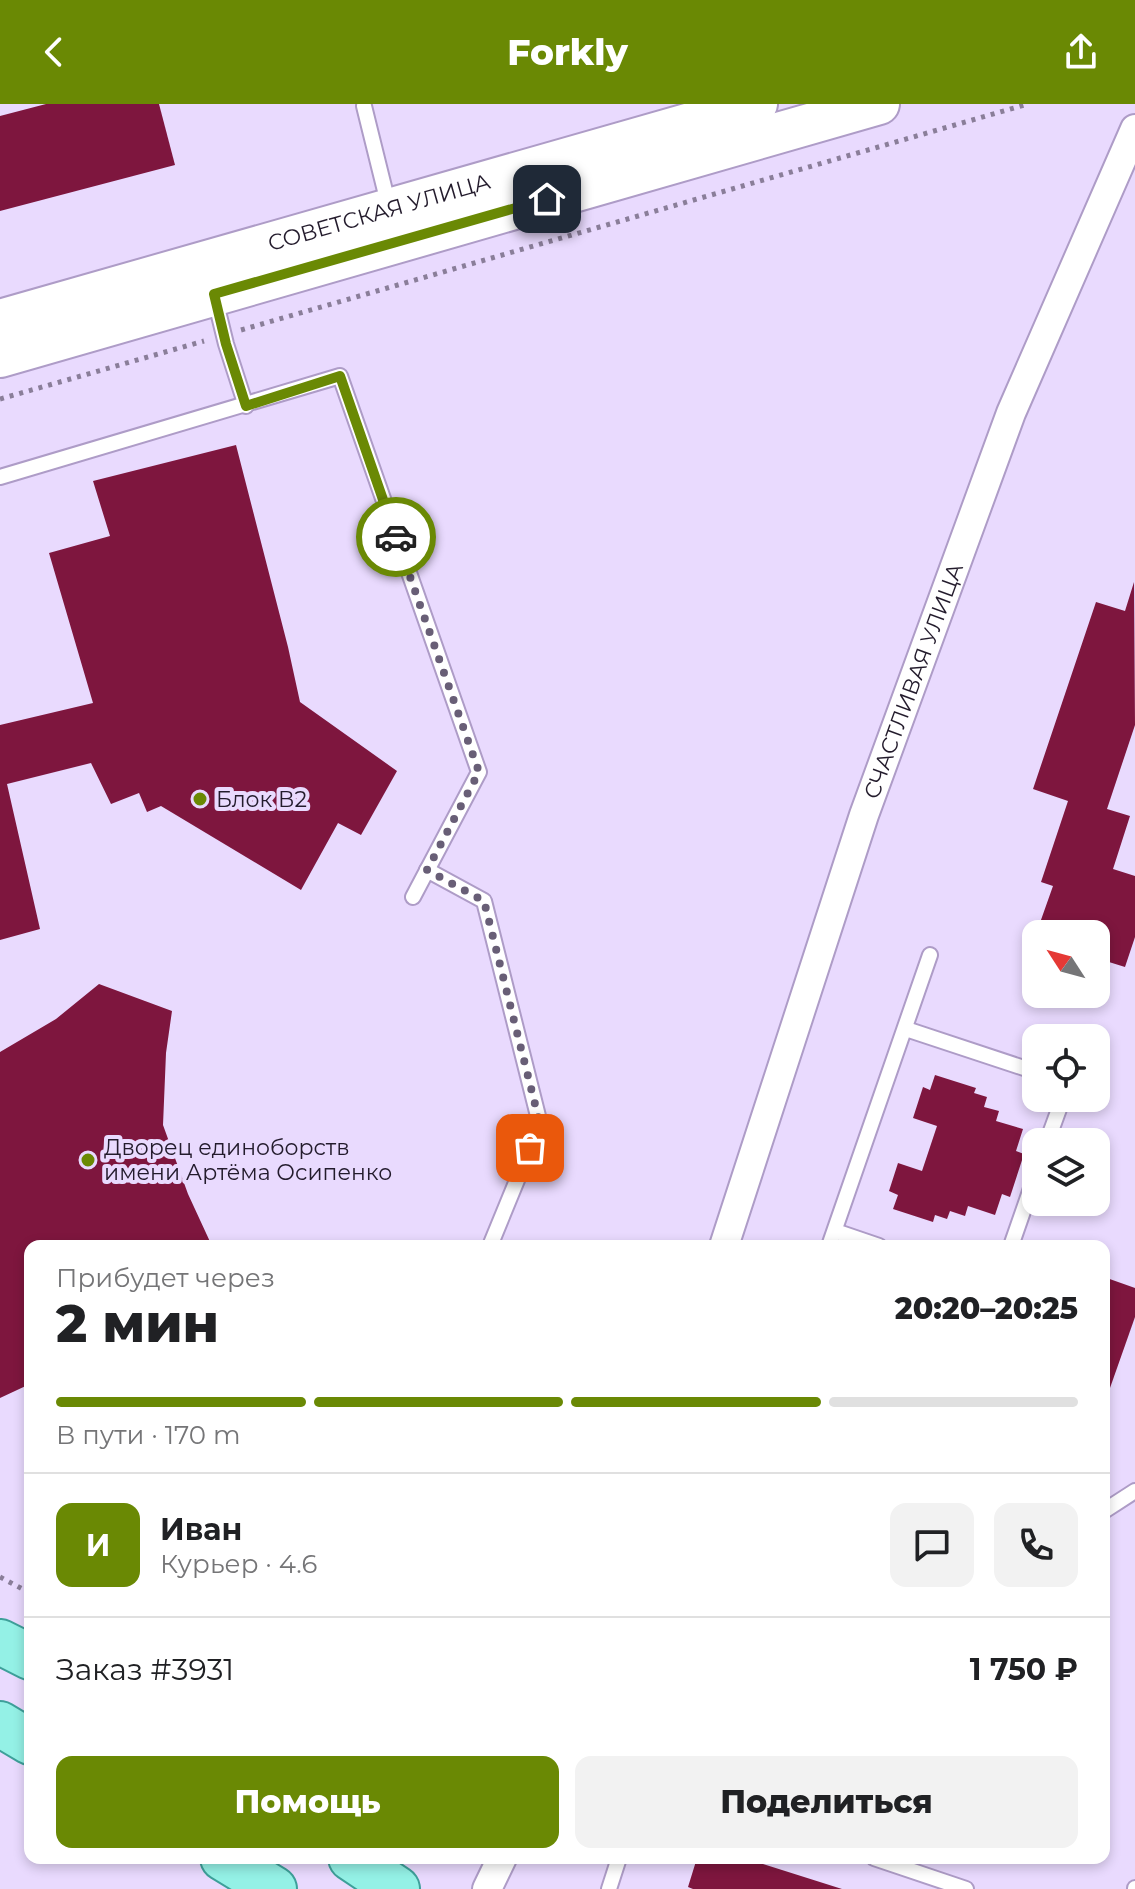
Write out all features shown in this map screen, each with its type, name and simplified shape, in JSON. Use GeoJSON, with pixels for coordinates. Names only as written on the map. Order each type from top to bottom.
{"type":"FeatureCollection","features":[{"type":"Feature","properties":{"kind":"main road","name":"СОВЕТСКАЯ УЛИЦА"},"geometry":{"type":"LineString","coordinates":[[0,320],[757,104]]}},
{"type":"Feature","properties":{"kind":"main road","name":"СОВЕТСКАЯ УЛИЦА"},"geometry":{"type":"LineString","coordinates":[[0,357],[879,104]]}},
{"type":"Feature","properties":{"kind":"main road"},"geometry":{"type":"LineString","coordinates":[[0,1642],[24,1654]]}},
{"type":"Feature","properties":{"kind":"main road"},"geometry":{"type":"LineString","coordinates":[[0,1724],[24,1738]]}},
{"type":"Feature","properties":{"kind":"main road"},"geometry":{"type":"LineString","coordinates":[[233,1864],[274,1889]]}},
{"type":"Feature","properties":{"kind":"main road"},"geometry":{"type":"LineString","coordinates":[[360,1864],[397,1889]]}},
{"type":"Feature","properties":{"kind":"street","name":"СЧАСТЛИВАЯ УЛИЦА"},"geometry":{"type":"LineString","coordinates":[[726,1240],[864,815],[1005,428],[1135,129]]}},
{"type":"Feature","properties":{"kind":"street"},"geometry":{"type":"LineString","coordinates":[[487,1889],[499,1864]]}},
{"type":"Feature","properties":{"kind":"lane"},"geometry":{"type":"LineString","coordinates":[[366,105],[390,209]]}},
{"type":"Feature","properties":{"kind":"lane"},"geometry":{"type":"LineString","coordinates":[[214,294],[246,406]]}},
{"type":"Feature","properties":{"kind":"lane"},"geometry":{"type":"LineString","coordinates":[[0,477],[340,376],[479,772],[413,897]]}},
{"type":"Feature","properties":{"kind":"lane"},"geometry":{"type":"LineString","coordinates":[[427,870],[484,901],[540,1124],[492,1240]]}},
{"type":"Feature","properties":{"kind":"lane"},"geometry":{"type":"LineString","coordinates":[[832,1239],[930,955]]}},
{"type":"Feature","properties":{"kind":"lane"},"geometry":{"type":"LineString","coordinates":[[906,1029],[1022,1067]]}},
{"type":"Feature","properties":{"kind":"lane"},"geometry":{"type":"LineString","coordinates":[[1013,1240],[1022,1214]]}},
{"type":"Feature","properties":{"kind":"lane"},"geometry":{"type":"LineString","coordinates":[[1110,1507],[1135,1491]]}},
{"type":"Feature","properties":{"kind":"lane"},"geometry":{"type":"LineString","coordinates":[[609,1889],[617,1864]]}},
{"type":"Feature","properties":{"kind":"lane"},"geometry":{"type":"LineString","coordinates":[[892,1864],[966,1889]]}},
{"type":"Feature","properties":{"kind":"path"},"geometry":{"type":"LineString","coordinates":[[0,399],[1028,104]]}},
{"type":"Feature","properties":{"kind":"path"},"geometry":{"type":"LineString","coordinates":[[0,1577],[24,1590]]}},
{"type":"Feature","properties":{"kind":"building"},"geometry":{"type":"Polygon","coordinates":[[[46,104],[159,104],[175,165],[0,211],[0,116],[46,104]]]}},
{"type":"Feature","properties":{"kind":"building"},"geometry":{"type":"Polygon","coordinates":[[[236,445],[300,702],[397,771],[361,835],[338,823],[301,890],[161,806],[147,812],[139,793],[111,804],[91,763],[7,784],[40,929],[0,940],[0,725],[93,703],[49,553],[110,536],[93,481],[236,445]]]}},
{"type":"Feature","properties":{"kind":"building"},"geometry":{"type":"Polygon","coordinates":[[[1134,582],[1135,725],[1107,809],[1130,816],[1113,869],[1135,876],[1135,937],[1125,967],[1110,962],[1110,920],[1041,920],[1053,886],[1041,882],[1068,801],[1033,789],[1096,602],[1125,611],[1134,582]]]}},
{"type":"Feature","properties":{"kind":"building","name":"Дворец единоборств имени Артёма Осипенко"},"geometry":{"type":"Polygon","coordinates":[[[99,984],[172,1011],[166,1053],[163,1125],[188,1194],[209,1240],[24,1240],[24,1387],[0,1398],[0,1052],[56,1019],[99,984]]]}},
{"type":"Feature","properties":{"kind":"building"},"geometry":{"type":"Polygon","coordinates":[[[935,1075],[976,1088],[974,1093],[987,1097],[984,1107],[999,1111],[996,1121],[1022,1129],[1016,1151],[1022,1153],[1022,1160],[1010,1197],[1002,1194],[995,1215],[968,1206],[965,1216],[950,1211],[947,1219],[935,1215],[933,1222],[893,1209],[898,1195],[889,1191],[898,1163],[922,1171],[937,1126],[913,1118],[923,1087],[930,1090],[935,1075]]]}},
{"type":"Feature","properties":{"kind":"building"},"geometry":{"type":"Polygon","coordinates":[[[1110,1279],[1135,1288],[1135,1317],[1110,1388],[1110,1279]]]}},
{"type":"Feature","properties":{"kind":"building"},"geometry":{"type":"Polygon","coordinates":[[[695,1864],[763,1864],[842,1889],[693,1889],[688,1887],[695,1864]]]}},
{"type":"Feature","properties":{"kind":"way so far"},"geometry":{"type":"LineString","coordinates":[[396,537],[479,772],[427,870],[484,901],[540,1124],[530,1148]]}},
{"type":"Feature","properties":{"kind":"place","name":"Блок В2"},"geometry":{"type":"Point","coordinates":[200,799]}},
{"type":"Feature","properties":{"kind":"place","name":"Дворец единоборств имени Артёма Осипенко"},"geometry":{"type":"Point","coordinates":[88,1160]}},
{"type":"Feature","properties":{"kind":"route"},"geometry":{"type":"LineString","coordinates":[[396,537],[340,376],[246,406],[214,294],[547,199]]}}]}
